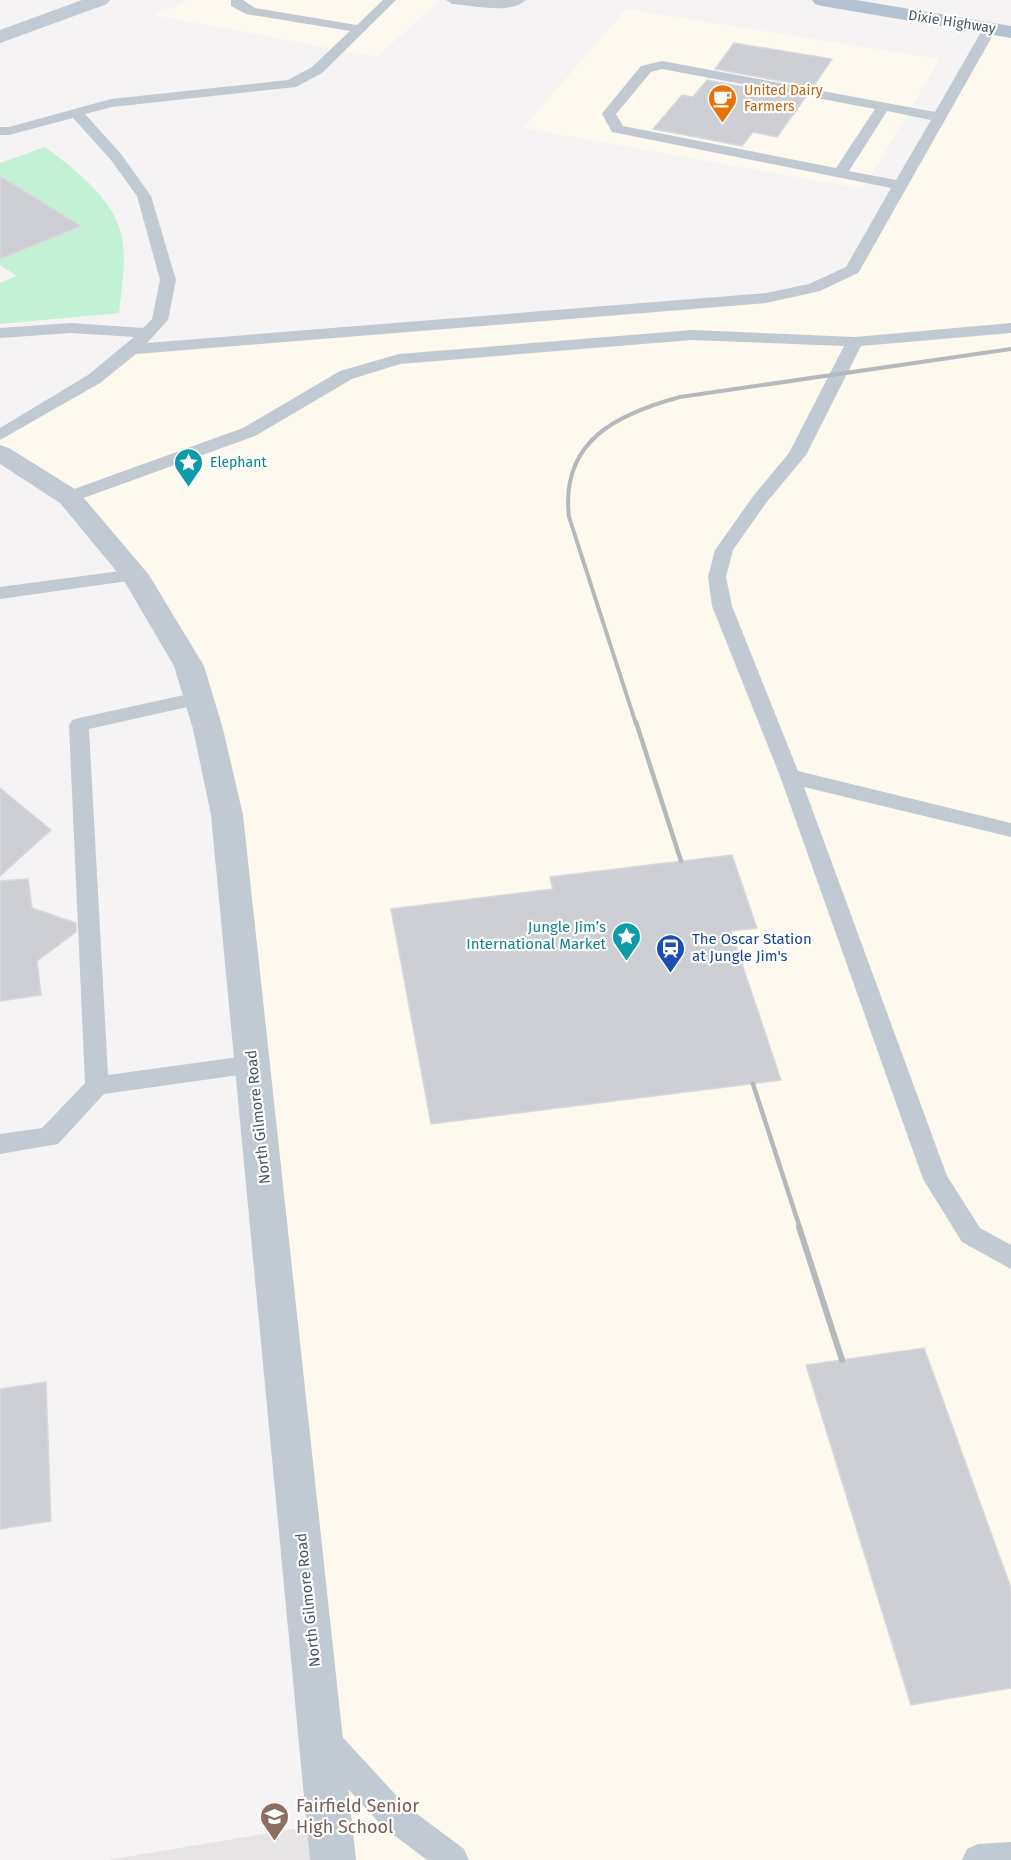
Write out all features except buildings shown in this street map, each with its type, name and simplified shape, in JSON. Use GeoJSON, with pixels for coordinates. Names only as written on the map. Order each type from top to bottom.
{"type":"FeatureCollection","features":[{"type":"Feature","properties":{"kind":"main road"},"geometry":{"type":"LineString","coordinates":[[0,37],[100,0]]}},
{"type":"Feature","properties":{"kind":"main road","name":"Dixie Highway"},"geometry":{"type":"LineString","coordinates":[[822,0],[1011,32]]}},
{"type":"Feature","properties":{"kind":"street","name":"North Gilmore Road"},"geometry":{"type":"LineString","coordinates":[[0,453],[69,497],[135,575],[189,666],[227,814],[333,1860]]}},
{"type":"Feature","properties":{"kind":"lane"},"geometry":{"type":"LineString","coordinates":[[237,0],[236,3],[251,11],[359,29]]}},
{"type":"Feature","properties":{"kind":"lane"},"geometry":{"type":"LineString","coordinates":[[0,130],[9,131],[111,103],[291,84],[317,70],[390,0]]}},
{"type":"Feature","properties":{"kind":"lane"},"geometry":{"type":"LineString","coordinates":[[452,0],[506,4],[520,0]]}},
{"type":"Feature","properties":{"kind":"lane"},"geometry":{"type":"LineString","coordinates":[[132,350],[766,298],[814,288],[852,270],[990,28]]}},
{"type":"Feature","properties":{"kind":"lane"},"geometry":{"type":"LineString","coordinates":[[900,186],[645,136],[617,129],[609,114],[646,69],[662,65],[939,117]]}},
{"type":"Feature","properties":{"kind":"lane"},"geometry":{"type":"LineString","coordinates":[[840,174],[883,106]]}},
{"type":"Feature","properties":{"kind":"lane"},"geometry":{"type":"LineString","coordinates":[[0,435],[94,379],[132,350],[160,320],[168,280],[144,196],[116,157],[77,114]]}},
{"type":"Feature","properties":{"kind":"lane"},"geometry":{"type":"LineString","coordinates":[[0,333],[71,328],[148,333]]}},
{"type":"Feature","properties":{"kind":"lane"},"geometry":{"type":"LineString","coordinates":[[69,497],[249,432],[346,375],[399,359],[692,335],[855,342],[1011,328]]}},
{"type":"Feature","properties":{"kind":"lane"},"geometry":{"type":"LineString","coordinates":[[855,342],[797,455],[760,499],[724,550],[717,577],[722,606],[733,637],[790,776],[936,1179],[971,1235],[1011,1258]]}},
{"type":"Feature","properties":{"kind":"lane"},"geometry":{"type":"LineString","coordinates":[[0,593],[135,575]]}},
{"type":"Feature","properties":{"kind":"lane"},"geometry":{"type":"LineString","coordinates":[[97,1086],[79,725],[198,698]]}},
{"type":"Feature","properties":{"kind":"lane"},"geometry":{"type":"LineString","coordinates":[[790,776],[1011,830]]}},
{"type":"Feature","properties":{"kind":"lane"},"geometry":{"type":"LineString","coordinates":[[0,1144],[49,1137],[97,1086],[253,1065]]}},
{"type":"Feature","properties":{"kind":"lane"},"geometry":{"type":"LineString","coordinates":[[322,1738],[394,1816],[453,1860]]}},
{"type":"Feature","properties":{"kind":"lane"},"geometry":{"type":"LineString","coordinates":[[978,1860],[1011,1858]]}},
{"type":"Feature","properties":{"kind":"shaded area"},"geometry":{"type":"Polygon","coordinates":[[[189,0],[440,0],[377,57],[154,15],[189,0]]]}},
{"type":"Feature","properties":{"kind":"shaded area"},"geometry":{"type":"Polygon","coordinates":[[[626,9],[940,59],[863,189],[523,128],[626,9]]]}},
{"type":"Feature","properties":{"kind":"shaded area","name":"Jungle Jim’s International Market"},"geometry":{"type":"Polygon","coordinates":[[[990,28],[1011,32],[1011,1860],[333,1860],[227,815],[189,666],[69,497],[0,453],[0,435],[132,349],[766,298],[814,288],[852,270],[990,28]]]}},
{"type":"Feature","properties":{"kind":"shaded area","name":"Fairfield Senior High School"},"geometry":{"type":"Polygon","coordinates":[[[330,1823],[333,1860],[107,1860],[330,1823]]]}},
{"type":"Feature","properties":{"kind":"green space"},"geometry":{"type":"Polygon","coordinates":[[[45,147],[94,188],[105,201],[120,229],[124,270],[119,313],[0,324],[0,283],[17,276],[0,265],[0,259],[81,226],[0,176],[0,163],[45,147]]]}},
{"type":"Feature","properties":{"kind":"railway"},"geometry":{"type":"LineString","coordinates":[[636,724],[569,517],[569,491],[574,469],[584,450],[598,435],[615,422],[635,412],[680,397],[1011,349]]}},
{"type":"Feature","properties":{"kind":"railway"},"geometry":{"type":"LineString","coordinates":[[636,722],[681,861]]}},
{"type":"Feature","properties":{"kind":"railway"},"geometry":{"type":"LineString","coordinates":[[753,1084],[800,1228]]}},
{"type":"Feature","properties":{"kind":"railway"},"geometry":{"type":"LineString","coordinates":[[799,1227],[842,1360]]}},
{"type":"Feature","properties":{"kind":"place","name":"United Dairy Farmers"},"geometry":{"type":"Point","coordinates":[723,124]}},
{"type":"Feature","properties":{"kind":"place","name":"Elephant"},"geometry":{"type":"Point","coordinates":[189,488]}},
{"type":"Feature","properties":{"kind":"place","name":"Jungle Jim’s International Market"},"geometry":{"type":"Point","coordinates":[627,962]}},
{"type":"Feature","properties":{"kind":"place","name":"The Oscar Station at Jungle Jim's"},"geometry":{"type":"Point","coordinates":[671,974]}},
{"type":"Feature","properties":{"kind":"place","name":"Fairfield Senior High School"},"geometry":{"type":"Point","coordinates":[275,1842]}}]}
